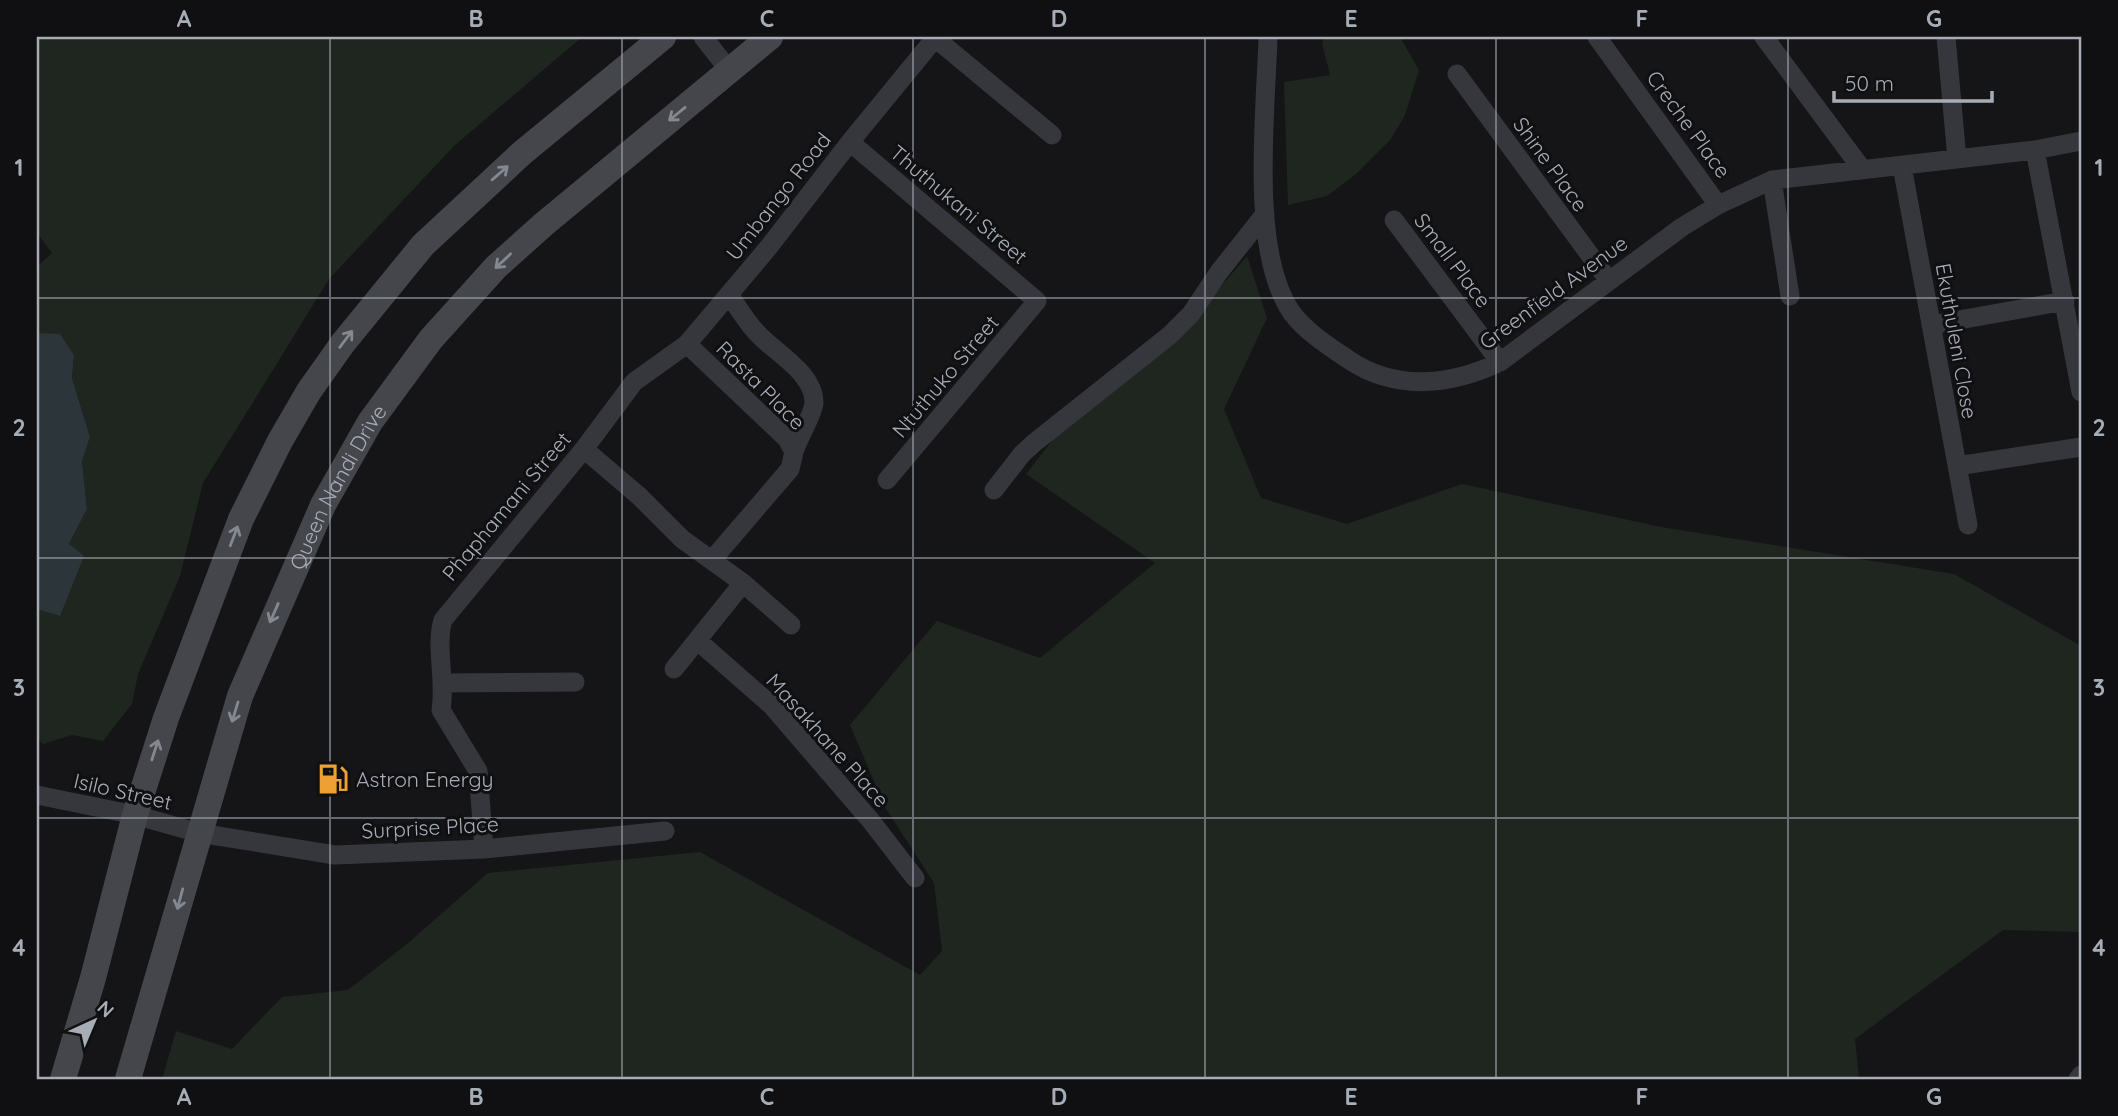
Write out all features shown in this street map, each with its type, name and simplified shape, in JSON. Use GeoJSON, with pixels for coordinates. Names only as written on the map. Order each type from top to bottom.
{"type":"FeatureCollection","features":[{"type":"Feature","properties":{"kind":"main road"},"geometry":{"type":"LineString","coordinates":[[63,1079],[93,978],[135,815],[166,718],[241,519],[280,441],[309,391],[359,321],[423,244],[522,153],[663,37]]}},
{"type":"Feature","properties":{"kind":"main road","name":"Queen Nandi Drive"},"geometry":{"type":"LineString","coordinates":[[128,1079],[240,696],[324,505],[370,422],[430,339],[496,267],[770,37]]}},
{"type":"Feature","properties":{"kind":"street"},"geometry":{"type":"LineString","coordinates":[[703,37],[729,70]]}},
{"type":"Feature","properties":{"kind":"street"},"geometry":{"type":"LineString","coordinates":[[936,37],[1052,135]]}},
{"type":"Feature","properties":{"kind":"street","name":"Umbango Road"},"geometry":{"type":"LineString","coordinates":[[646,373],[687,344],[936,37]]}},
{"type":"Feature","properties":{"kind":"street","name":"Greenfield Avenue"},"geometry":{"type":"LineString","coordinates":[[1268,37],[1265,214],[1273,273],[1293,314],[1331,348],[1356,365],[1382,377],[1410,382],[1437,382],[1476,373],[1500,362],[1682,227],[1718,205],[1772,180],[2035,150],[2081,141]]}},
{"type":"Feature","properties":{"kind":"street","name":"Creche Place"},"geometry":{"type":"LineString","coordinates":[[1597,37],[1718,205]]}},
{"type":"Feature","properties":{"kind":"street"},"geometry":{"type":"LineString","coordinates":[[1764,37],[1862,169]]}},
{"type":"Feature","properties":{"kind":"street"},"geometry":{"type":"LineString","coordinates":[[1946,37],[1957,159]]}},
{"type":"Feature","properties":{"kind":"street","name":"Shine Place"},"geometry":{"type":"LineString","coordinates":[[1457,74],[1609,281]]}},
{"type":"Feature","properties":{"kind":"street","name":"Thuthukani Street"},"geometry":{"type":"LineString","coordinates":[[850,142],[1037,301]]}},
{"type":"Feature","properties":{"kind":"street"},"geometry":{"type":"LineString","coordinates":[[2035,150],[2081,391]]}},
{"type":"Feature","properties":{"kind":"street","name":"Ekuthuleni Close"},"geometry":{"type":"LineString","coordinates":[[1902,166],[1968,525]]}},
{"type":"Feature","properties":{"kind":"street"},"geometry":{"type":"LineString","coordinates":[[1772,180],[1790,296]]}},
{"type":"Feature","properties":{"kind":"street"},"geometry":{"type":"LineString","coordinates":[[994,490],[1034,443],[1170,335],[1191,314],[1219,272],[1265,214]]}},
{"type":"Feature","properties":{"kind":"street","name":"Small Place"},"geometry":{"type":"LineString","coordinates":[[1394,220],[1500,362]]}},
{"type":"Feature","properties":{"kind":"street"},"geometry":{"type":"LineString","coordinates":[[729,294],[752,328],[794,367],[809,386],[814,398],[813,407],[793,452]]}},
{"type":"Feature","properties":{"kind":"street","name":"Ntuthuko Street"},"geometry":{"type":"LineString","coordinates":[[887,480],[1037,301]]}},
{"type":"Feature","properties":{"kind":"street"},"geometry":{"type":"LineString","coordinates":[[1931,325],[2065,301]]}},
{"type":"Feature","properties":{"kind":"street","name":"Rasta Place"},"geometry":{"type":"LineString","coordinates":[[687,344],[787,439],[793,452],[790,469],[712,560]]}},
{"type":"Feature","properties":{"kind":"street","name":"Phaphamani Street"},"geometry":{"type":"LineString","coordinates":[[484,849],[478,771],[440,710],[443,683],[441,632],[447,614],[584,449],[634,382],[646,373]]}},
{"type":"Feature","properties":{"kind":"street"},"geometry":{"type":"LineString","coordinates":[[1957,466],[2081,447]]}},
{"type":"Feature","properties":{"kind":"street"},"geometry":{"type":"LineString","coordinates":[[584,449],[639,496],[682,539],[743,583],[792,625]]}},
{"type":"Feature","properties":{"kind":"street"},"geometry":{"type":"LineString","coordinates":[[674,669],[743,583]]}},
{"type":"Feature","properties":{"kind":"street","name":"Masakhane Place"},"geometry":{"type":"LineString","coordinates":[[698,641],[772,706],[871,821],[915,878]]}},
{"type":"Feature","properties":{"kind":"street"},"geometry":{"type":"LineString","coordinates":[[443,683],[575,682]]}},
{"type":"Feature","properties":{"kind":"street","name":"Isilo Street"},"geometry":{"type":"LineString","coordinates":[[37,795],[135,815],[199,833]]}},
{"type":"Feature","properties":{"kind":"street","name":"Surprise Place"},"geometry":{"type":"LineString","coordinates":[[199,833],[335,855],[484,849],[665,831]]}},
{"type":"Feature","properties":{"kind":"shaded area"},"geometry":{"type":"Polygon","coordinates":[[[47,37],[582,37],[454,146],[329,279],[203,483],[180,576],[138,674],[132,704],[103,741],[72,735],[43,744],[37,738],[37,609],[60,615],[69,544],[87,509],[82,461],[90,437],[72,378],[74,355],[37,333],[37,267],[52,253],[37,233],[37,40],[47,37]]]}},
{"type":"Feature","properties":{"kind":"shaded area"},"geometry":{"type":"Polygon","coordinates":[[[1324,37],[1400,37],[1419,70],[1405,115],[1391,139],[1356,174],[1327,196],[1288,205],[1284,82],[1330,75],[1322,43],[1324,37]]]}},
{"type":"Feature","properties":{"kind":"shaded area"},"geometry":{"type":"Polygon","coordinates":[[[1247,256],[1267,318],[1224,409],[1261,498],[1347,524],[1462,484],[1661,527],[1954,574],[2081,646],[2081,932],[2003,930],[1855,1039],[1859,1079],[162,1079],[176,1031],[232,1049],[282,997],[348,990],[407,944],[488,873],[700,852],[920,975],[942,951],[934,883],[885,807],[850,725],[937,621],[1040,658],[1155,563],[1026,474],[1064,425],[1172,343],[1247,256]]]}},
{"type":"Feature","properties":{"kind":"shaded area"},"geometry":{"type":"Polygon","coordinates":[[[37,333],[60,334],[74,355],[72,378],[90,437],[82,461],[87,509],[69,544],[84,556],[60,616],[37,609],[37,333]]]}},
{"type":"Feature","properties":{"kind":"place","name":"Astron Energy"},"geometry":{"type":"Point","coordinates":[333,779]}}]}
